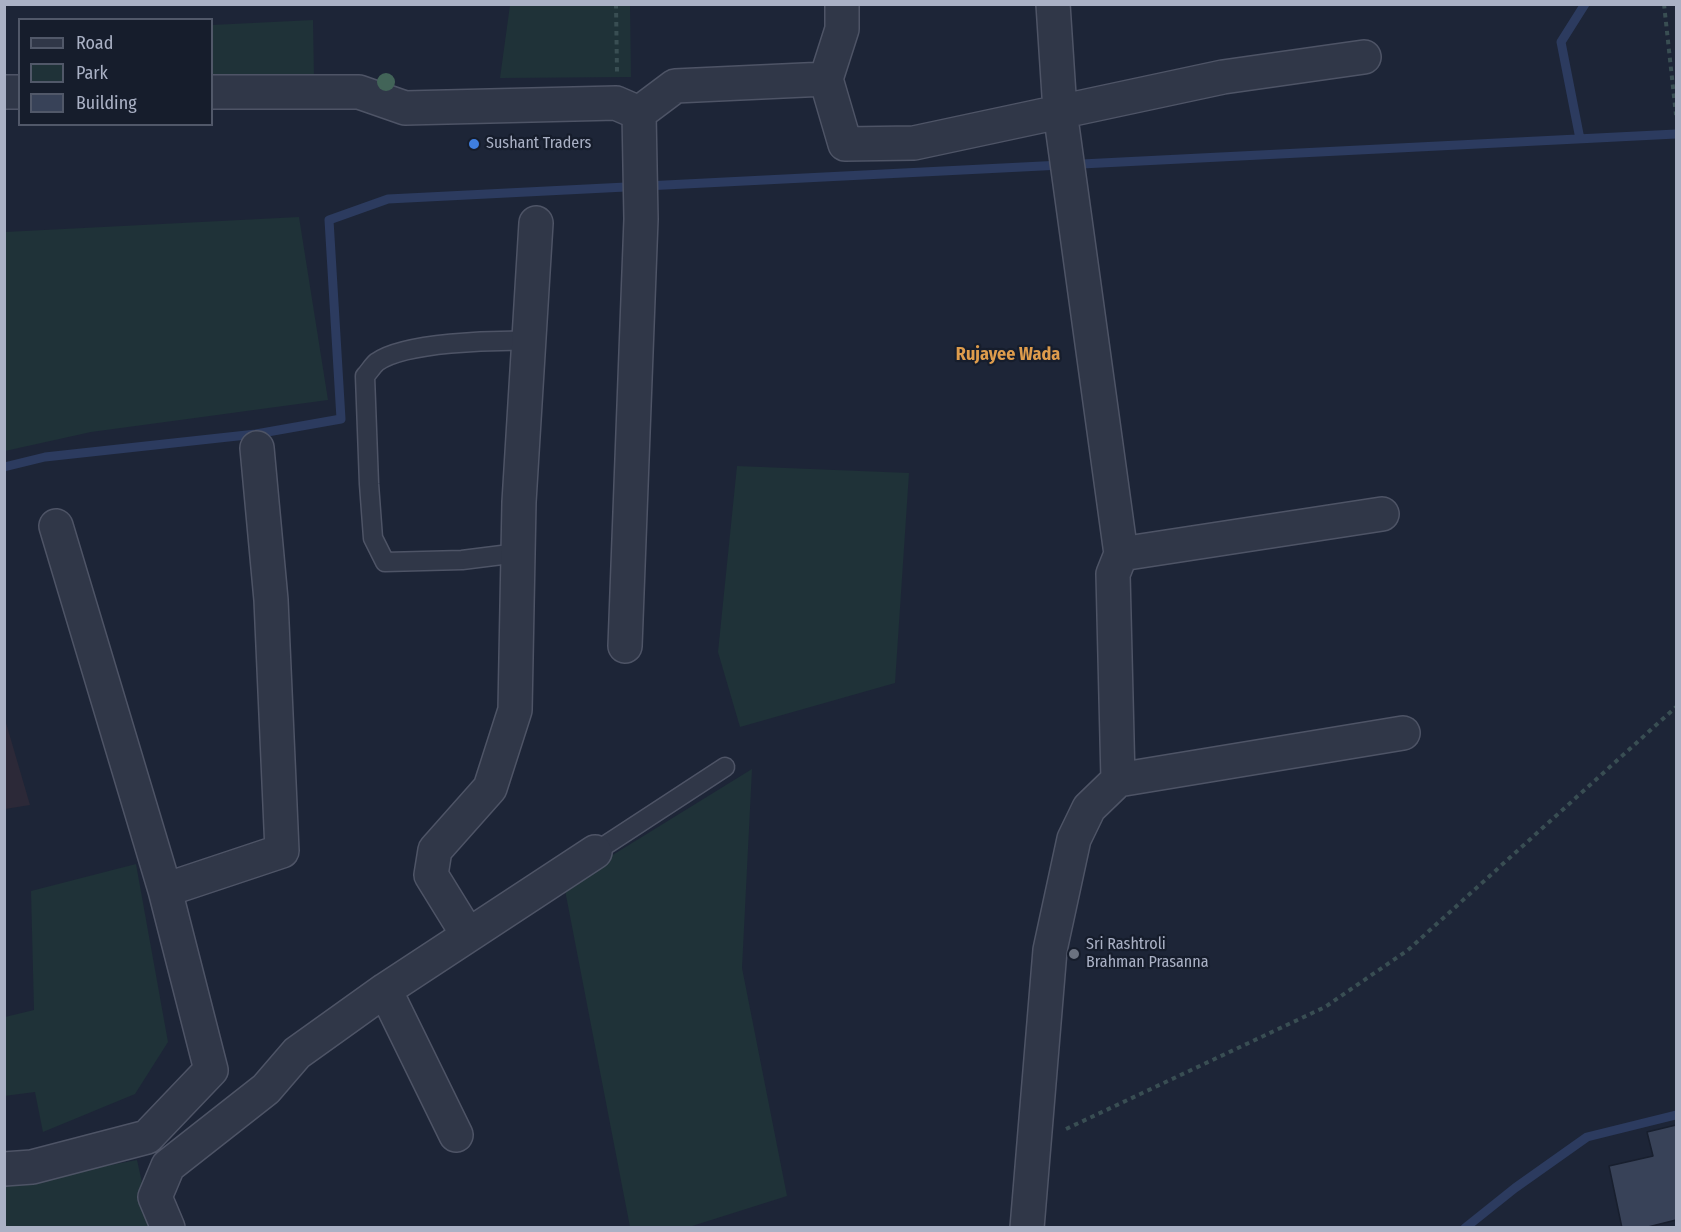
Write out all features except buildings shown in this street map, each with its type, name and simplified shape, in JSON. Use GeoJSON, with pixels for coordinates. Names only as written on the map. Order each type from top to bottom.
{"type":"FeatureCollection","features":[{"type":"Feature","properties":{"kind":"street"},"geometry":{"type":"LineString","coordinates":[[842,4],[842,29],[826,79],[845,144],[914,143],[1223,77],[1364,57]]}},
{"type":"Feature","properties":{"kind":"street"},"geometry":{"type":"LineString","coordinates":[[1053,4],[1060,111],[1121,554],[1113,574],[1118,780]]}},
{"type":"Feature","properties":{"kind":"street"},"geometry":{"type":"LineString","coordinates":[[213,92],[359,92],[405,108],[628,108],[675,86],[826,79]]}},
{"type":"Feature","properties":{"kind":"street"},"geometry":{"type":"LineString","coordinates":[[625,646],[640,231],[628,108]]}},
{"type":"Feature","properties":{"kind":"street"},"geometry":{"type":"LineString","coordinates":[[468,935],[431,875],[432,861],[435,850],[490,788],[515,710],[519,502],[536,223]]}},
{"type":"Feature","properties":{"kind":"street"},"geometry":{"type":"LineString","coordinates":[[165,890],[282,851],[271,600],[257,448]]}},
{"type":"Feature","properties":{"kind":"street"},"geometry":{"type":"LineString","coordinates":[[1121,554],[1382,514]]}},
{"type":"Feature","properties":{"kind":"street"},"geometry":{"type":"LineString","coordinates":[[4,1168],[32,1167],[147,1137],[211,1070],[165,890],[56,526]]}},
{"type":"Feature","properties":{"kind":"street"},"geometry":{"type":"LineString","coordinates":[[1027,1227],[1050,950],[1074,839],[1089,808],[1118,780],[1403,733]]}},
{"type":"Feature","properties":{"kind":"street"},"geometry":{"type":"LineString","coordinates":[[168,1227],[155,1197],[168,1166],[266,1089],[297,1053],[385,990],[595,852]]}},
{"type":"Feature","properties":{"kind":"street"},"geometry":{"type":"LineString","coordinates":[[385,990],[456,1134]]}},
{"type":"Feature","properties":{"kind":"lane"},"geometry":{"type":"LineString","coordinates":[[518,553],[462,560],[385,562],[374,537],[369,484],[365,376],[376,362],[399,352],[493,340],[529,341]]}},
{"type":"Feature","properties":{"kind":"lane"},"geometry":{"type":"LineString","coordinates":[[595,852],[725,767]]}},
{"type":"Feature","properties":{"kind":"path"},"geometry":{"type":"LineString","coordinates":[[616,4],[618,48],[628,108]]}},
{"type":"Feature","properties":{"kind":"path"},"geometry":{"type":"LineString","coordinates":[[1664,4],[1677,115]]}},
{"type":"Feature","properties":{"kind":"path"},"geometry":{"type":"LineString","coordinates":[[1034,1144],[1325,1006],[1408,950],[1677,707]]}},
{"type":"Feature","properties":{"kind":"shaded area"},"geometry":{"type":"Polygon","coordinates":[[[4,716],[30,805],[5,809],[4,808],[4,716]]]}},
{"type":"Feature","properties":{"kind":"green space"},"geometry":{"type":"Polygon","coordinates":[[[510,5],[630,5],[631,77],[500,78],[510,5]]]}},
{"type":"Feature","properties":{"kind":"green space"},"geometry":{"type":"Polygon","coordinates":[[[313,20],[314,79],[213,79],[213,25],[313,20]]]}},
{"type":"Feature","properties":{"kind":"green space"},"geometry":{"type":"Polygon","coordinates":[[[299,217],[328,400],[91,432],[5,451],[5,232],[299,217]]]}},
{"type":"Feature","properties":{"kind":"green space"},"geometry":{"type":"Polygon","coordinates":[[[737,466],[909,473],[895,683],[740,727],[718,652],[737,466]]]}},
{"type":"Feature","properties":{"kind":"green space"},"geometry":{"type":"Polygon","coordinates":[[[752,769],[742,968],[787,1196],[689,1227],[630,1227],[564,885],[752,769]]]}},
{"type":"Feature","properties":{"kind":"green space"},"geometry":{"type":"Polygon","coordinates":[[[136,864],[168,1042],[135,1094],[43,1132],[35,1092],[4,1096],[5,1017],[34,1010],[31,891],[136,864]]]}},
{"type":"Feature","properties":{"kind":"green space"},"geometry":{"type":"Polygon","coordinates":[[[137,1160],[152,1227],[5,1227],[4,1185],[137,1160]]]}},
{"type":"Feature","properties":{"kind":"waterway"},"geometry":{"type":"LineString","coordinates":[[1580,139],[1561,42],[1585,4]]}},
{"type":"Feature","properties":{"kind":"waterway"},"geometry":{"type":"LineString","coordinates":[[4,467],[45,457],[256,434],[341,419],[329,220],[388,199],[1676,134]]}},
{"type":"Feature","properties":{"kind":"waterway"},"geometry":{"type":"LineString","coordinates":[[1465,1228],[1515,1188],[1587,1137],[1676,1115]]}},
{"type":"Feature","properties":{"kind":"place","name":"Sushant Traders"},"geometry":{"type":"Point","coordinates":[474,144]}},
{"type":"Feature","properties":{"kind":"place","name":"Sri Rashtroli Brahman Prasanna"},"geometry":{"type":"Point","coordinates":[1074,954]}},
{"type":"Feature","properties":{"kind":"district","name":"Rujayee Wada"},"geometry":{"type":"Point","coordinates":[1008,355]}}]}
